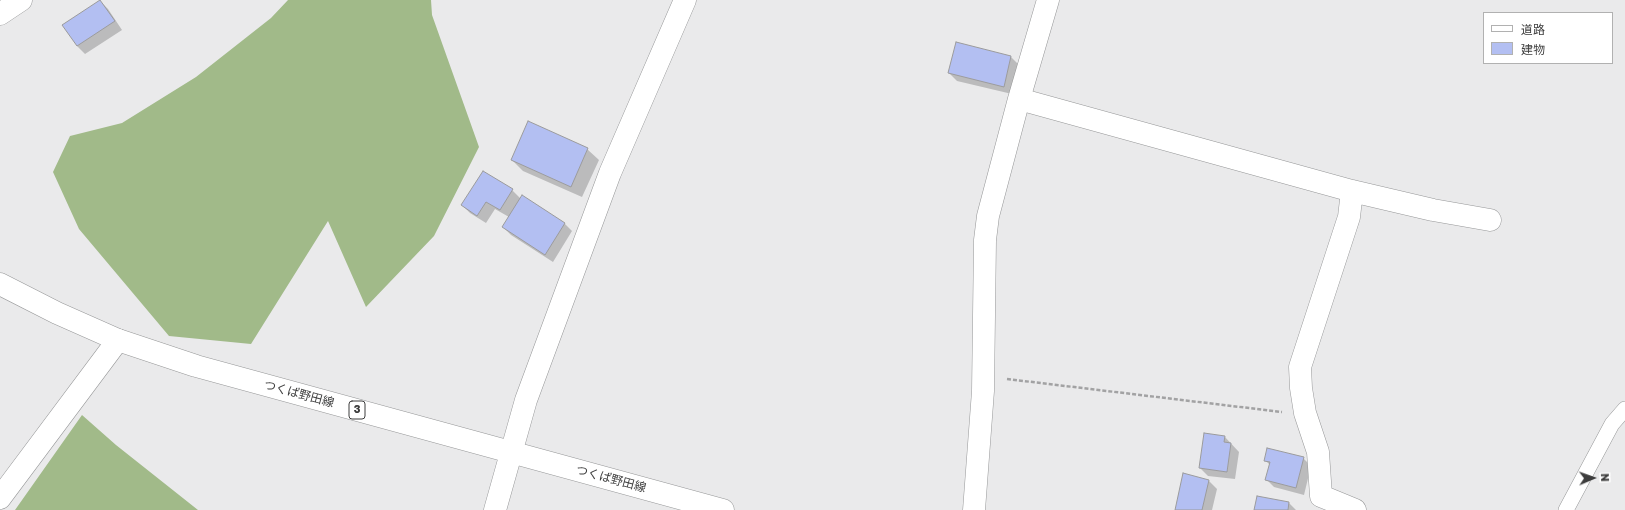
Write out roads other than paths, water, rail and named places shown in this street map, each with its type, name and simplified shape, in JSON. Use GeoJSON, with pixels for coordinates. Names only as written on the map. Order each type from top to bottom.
{"type":"FeatureCollection","features":[{"type":"Feature","properties":{"kind":"street"},"geometry":{"type":"LineString","coordinates":[[0,14],[22,0]]}},
{"type":"Feature","properties":{"kind":"street"},"geometry":{"type":"LineString","coordinates":[[495,510],[526,400],[610,173],[684,0]]}},
{"type":"Feature","properties":{"kind":"street"},"geometry":{"type":"LineString","coordinates":[[974,510],[983,376],[986,240],[988,216],[1019,99],[1048,0]]}},
{"type":"Feature","properties":{"kind":"street"},"geometry":{"type":"LineString","coordinates":[[1019,99],[1352,191],[1433,210],[1490,220]]}},
{"type":"Feature","properties":{"kind":"street"},"geometry":{"type":"LineString","coordinates":[[1352,191],[1349,217],[1300,367],[1301,388],[1306,415],[1318,452],[1320,503],[1355,510]]}},
{"type":"Feature","properties":{"kind":"street","name":"つくば野田線"},"geometry":{"type":"LineString","coordinates":[[0,284],[57,313],[118,340],[196,366],[723,510]]}},
{"type":"Feature","properties":{"kind":"street"},"geometry":{"type":"LineString","coordinates":[[0,498],[118,340]]}},
{"type":"Feature","properties":{"kind":"lane"},"geometry":{"type":"LineString","coordinates":[[1566,510],[1612,424],[1625,409]]}}]}
